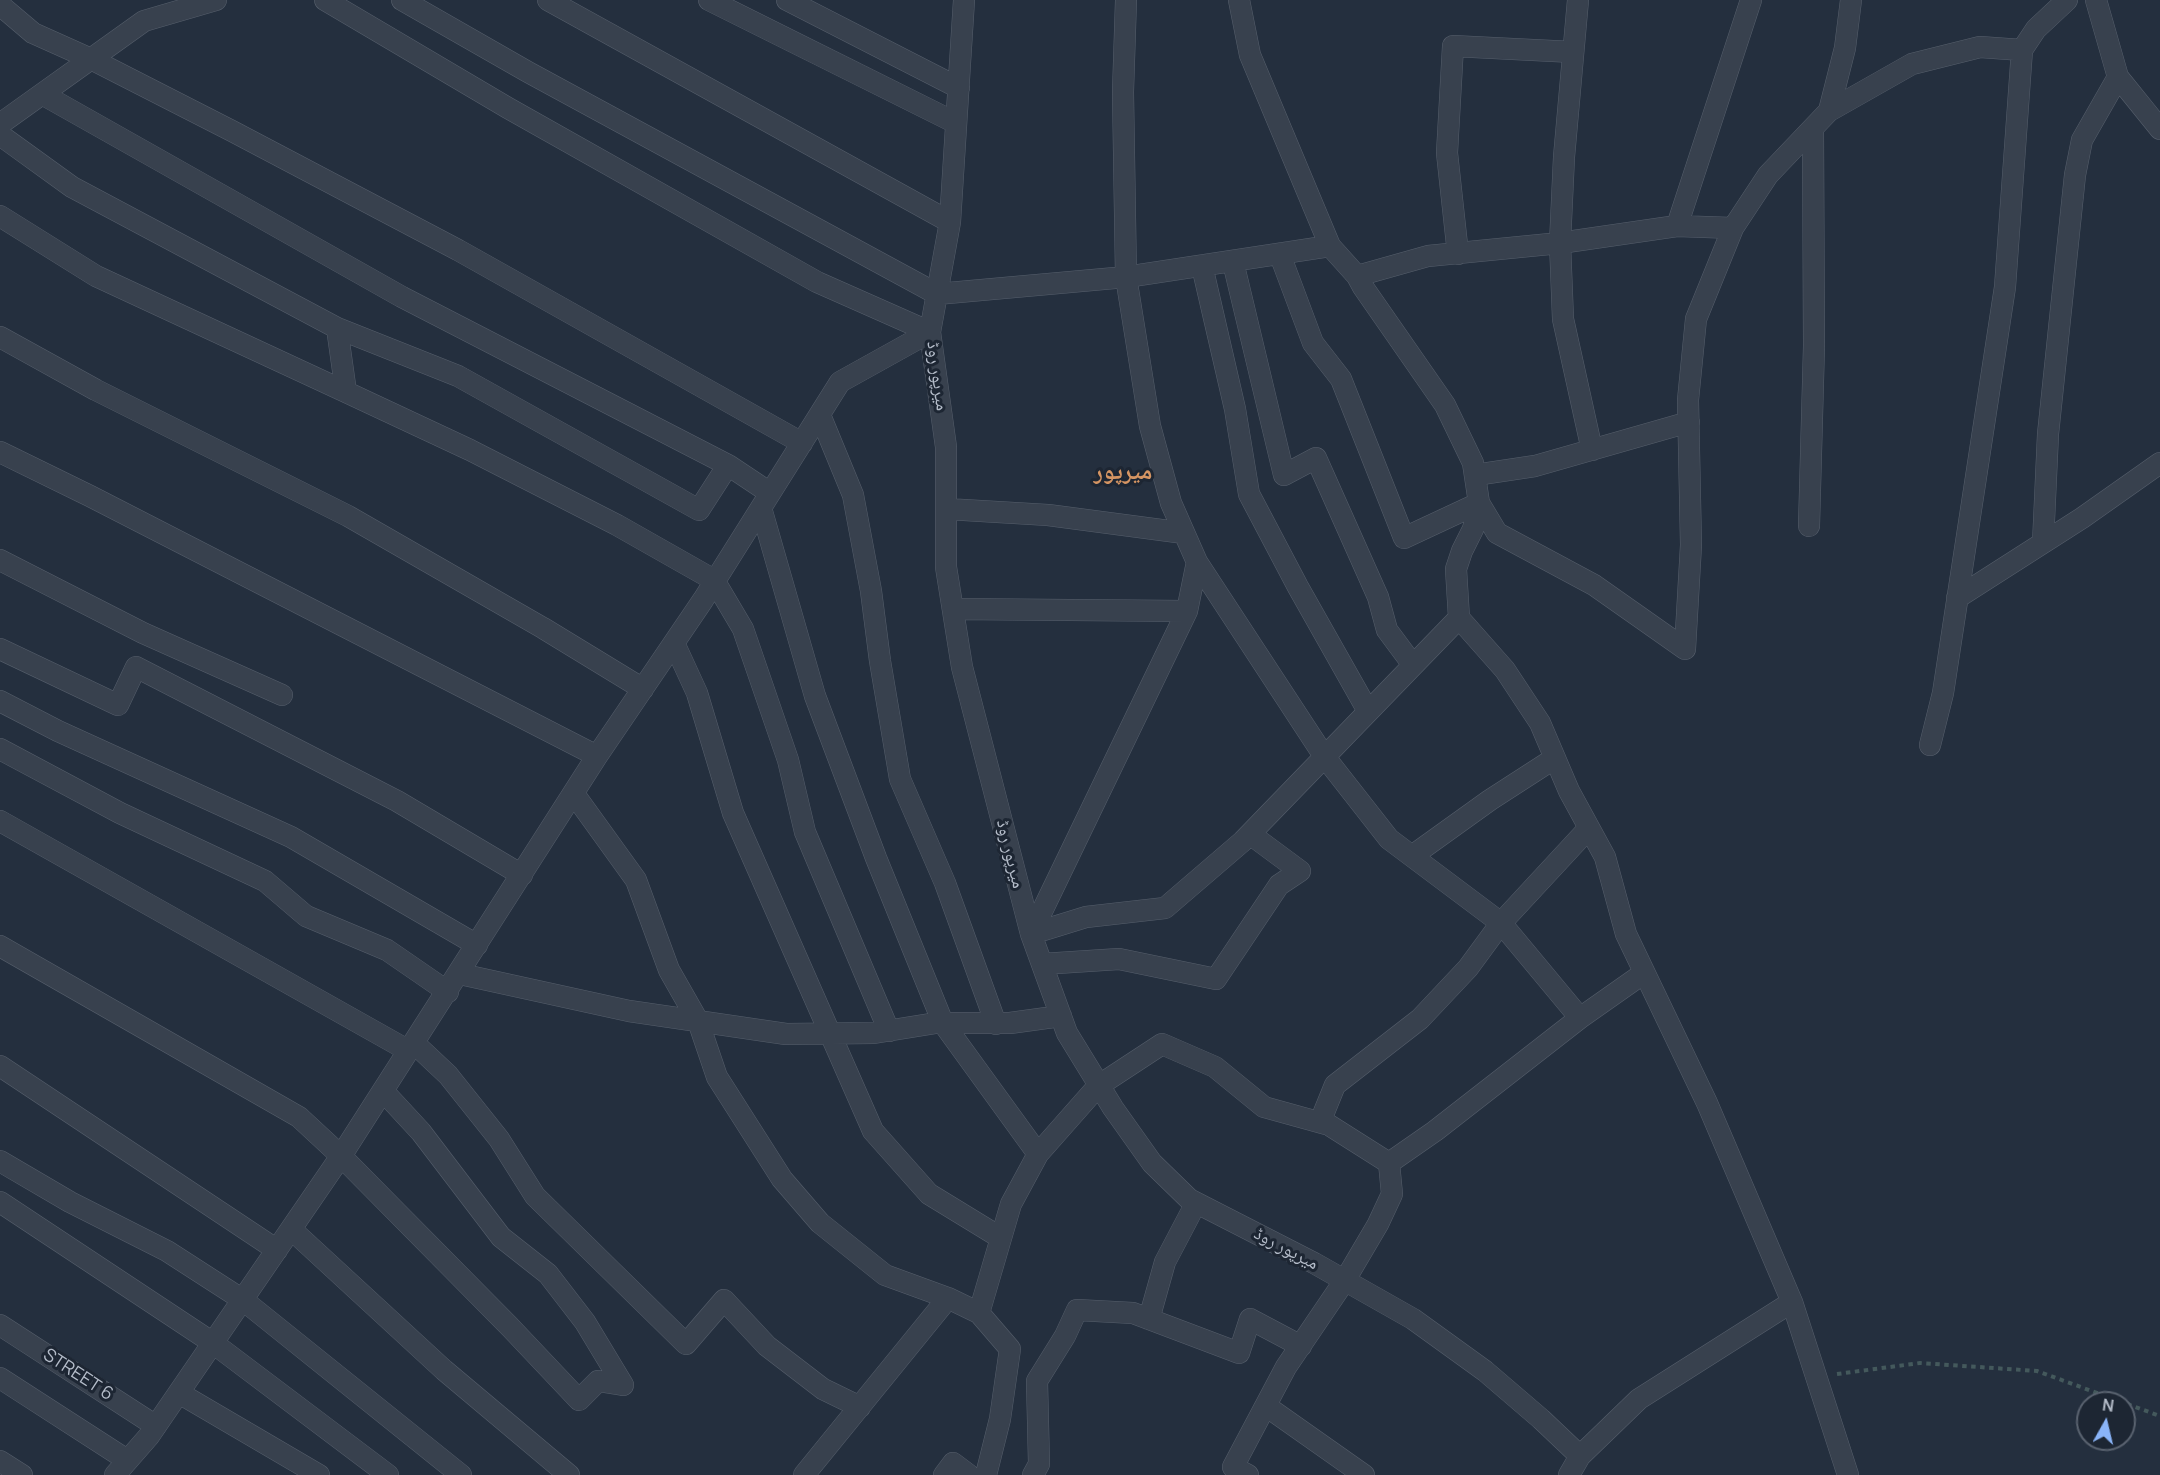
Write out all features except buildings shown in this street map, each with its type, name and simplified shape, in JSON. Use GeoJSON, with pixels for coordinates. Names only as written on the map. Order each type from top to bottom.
{"type":"FeatureCollection","features":[{"type":"Feature","properties":{"kind":"street"},"geometry":{"type":"LineString","coordinates":[[324,0],[518,114],[817,282],[930,332]]}},
{"type":"Feature","properties":{"kind":"street"},"geometry":{"type":"LineString","coordinates":[[402,0],[528,72],[937,294],[1126,278],[1330,246]]}},
{"type":"Feature","properties":{"kind":"street"},"geometry":{"type":"LineString","coordinates":[[548,0],[950,222]]}},
{"type":"Feature","properties":{"kind":"street"},"geometry":{"type":"LineString","coordinates":[[709,0],[956,123]]}},
{"type":"Feature","properties":{"kind":"street"},"geometry":{"type":"LineString","coordinates":[[788,0],[959,88]]}},
{"type":"Feature","properties":{"kind":"street","name":"میرپور روڈ"},"geometry":{"type":"LineString","coordinates":[[964,0],[950,222],[930,332],[946,447],[946,567],[962,667],[1031,934],[1067,1033],[1098,1086],[1152,1163],[1189,1199],[1345,1280],[1413,1319],[1485,1371],[1580,1456]]}},
{"type":"Feature","properties":{"kind":"street"},"geometry":{"type":"LineString","coordinates":[[1126,0],[1123,92],[1126,278],[1150,426],[1171,503],[1184,533],[1197,562],[1324,756],[1389,838],[1501,923],[1580,1018]]}},
{"type":"Feature","properties":{"kind":"street"},"geometry":{"type":"LineString","coordinates":[[1239,0],[1250,55],[1330,246],[1357,276],[1445,405],[1473,463],[1479,503],[1497,532],[1594,585],[1685,649],[1691,545],[1688,400],[1696,319],[1733,228],[1768,175],[1829,111],[1912,64],[1980,47],[2022,50]]}},
{"type":"Feature","properties":{"kind":"street"},"geometry":{"type":"LineString","coordinates":[[1578,0],[1564,157],[1560,243],[1563,319],[1592,450]]}},
{"type":"Feature","properties":{"kind":"street"},"geometry":{"type":"LineString","coordinates":[[1677,226],[1751,0]]}},
{"type":"Feature","properties":{"kind":"street"},"geometry":{"type":"LineString","coordinates":[[1829,111],[1845,48],[1851,0]]}},
{"type":"Feature","properties":{"kind":"street"},"geometry":{"type":"LineString","coordinates":[[1929,745],[1943,693],[2005,288],[2022,50],[2036,29],[2067,0]]}},
{"type":"Feature","properties":{"kind":"street"},"geometry":{"type":"LineString","coordinates":[[2096,0],[2118,77],[2160,129]]}},
{"type":"Feature","properties":{"kind":"street"},"geometry":{"type":"LineString","coordinates":[[0,124],[144,21],[203,2]]}},
{"type":"Feature","properties":{"kind":"street"},"geometry":{"type":"LineString","coordinates":[[0,5],[33,33],[91,59],[232,130],[448,245],[802,442]]}},
{"type":"Feature","properties":{"kind":"street"},"geometry":{"type":"LineString","coordinates":[[1458,254],[1447,153],[1453,46],[1573,52]]}},
{"type":"Feature","properties":{"kind":"street"},"geometry":{"type":"LineString","coordinates":[[2043,543],[2048,434],[2075,176],[2082,140],[2118,77]]}},
{"type":"Feature","properties":{"kind":"street"},"geometry":{"type":"LineString","coordinates":[[42,94],[402,297],[728,465],[766,500],[815,696],[876,858],[943,1023],[1038,1154]]}},
{"type":"Feature","properties":{"kind":"street"},"geometry":{"type":"LineString","coordinates":[[1809,526],[1814,346],[1813,128]]}},
{"type":"Feature","properties":{"kind":"street"},"geometry":{"type":"LineString","coordinates":[[0,135],[72,187],[337,328],[458,376],[699,510],[728,465]]}},
{"type":"Feature","properties":{"kind":"street"},"geometry":{"type":"LineString","coordinates":[[0,216],[96,276],[491,461],[617,525],[714,580],[743,629],[788,760],[805,832],[889,1031]]}},
{"type":"Feature","properties":{"kind":"street"},"geometry":{"type":"LineString","coordinates":[[1357,276],[1428,256],[1560,243],[1677,226],[1733,228]]}},
{"type":"Feature","properties":{"kind":"street"},"geometry":{"type":"LineString","coordinates":[[1280,255],[1313,343],[1341,378],[1404,538],[1479,503]]}},
{"type":"Feature","properties":{"kind":"street"},"geometry":{"type":"LineString","coordinates":[[1233,262],[1284,475],[1316,458],[1378,597],[1387,630],[1413,665]]}},
{"type":"Feature","properties":{"kind":"street"},"geometry":{"type":"LineString","coordinates":[[1202,266],[1235,409],[1249,494],[1368,711]]}},
{"type":"Feature","properties":{"kind":"street"},"geometry":{"type":"LineString","coordinates":[[337,328],[346,392]]}},
{"type":"Feature","properties":{"kind":"street"},"geometry":{"type":"LineString","coordinates":[[0,1378],[121,1467],[156,1426],[292,1230],[384,1092],[597,756],[674,643],[840,382],[930,332]]}},
{"type":"Feature","properties":{"kind":"street"},"geometry":{"type":"LineString","coordinates":[[0,337],[96,390],[348,516],[643,689]]}},
{"type":"Feature","properties":{"kind":"street"},"geometry":{"type":"LineString","coordinates":[[820,415],[853,495],[871,591],[900,778],[945,883],[996,1024]]}},
{"type":"Feature","properties":{"kind":"street"},"geometry":{"type":"LineString","coordinates":[[1474,474],[1535,466],[1689,422]]}},
{"type":"Feature","properties":{"kind":"street"},"geometry":{"type":"LineString","coordinates":[[0,452],[597,756]]}},
{"type":"Feature","properties":{"kind":"street"},"geometry":{"type":"LineString","coordinates":[[1957,598],[2043,543],[2160,463]]}},
{"type":"Feature","properties":{"kind":"street"},"geometry":{"type":"LineString","coordinates":[[1479,503],[1473,529],[1456,569],[1459,618],[1505,670],[1540,723],[1569,791],[1605,857],[1626,934],[1707,1103],[1792,1302],[1848,1475]]}},
{"type":"Feature","properties":{"kind":"street"},"geometry":{"type":"LineString","coordinates":[[947,509],[1048,515],[1184,533]]}},
{"type":"Feature","properties":{"kind":"street"},"geometry":{"type":"LineString","coordinates":[[0,560],[143,633],[282,695]]}},
{"type":"Feature","properties":{"kind":"street"},"geometry":{"type":"LineString","coordinates":[[1031,934],[1187,611],[1197,562]]}},
{"type":"Feature","properties":{"kind":"street"},"geometry":{"type":"LineString","coordinates":[[953,609],[1187,611]]}},
{"type":"Feature","properties":{"kind":"street"},"geometry":{"type":"LineString","coordinates":[[1031,934],[1086,917],[1165,908],[1250,834],[1459,618]]}},
{"type":"Feature","properties":{"kind":"street"},"geometry":{"type":"LineString","coordinates":[[674,643],[697,693],[733,813],[761,873],[828,1034],[873,1131],[929,1194],[1001,1238]]}},
{"type":"Feature","properties":{"kind":"street"},"geometry":{"type":"LineString","coordinates":[[0,649],[118,705],[136,668],[397,801],[522,875]]}},
{"type":"Feature","properties":{"kind":"street"},"geometry":{"type":"LineString","coordinates":[[0,701],[58,731],[291,837],[477,945]]}},
{"type":"Feature","properties":{"kind":"street"},"geometry":{"type":"LineString","coordinates":[[0,749],[120,813],[266,881],[306,916],[387,950],[448,992]]}},
{"type":"Feature","properties":{"kind":"street"},"geometry":{"type":"LineString","coordinates":[[1412,856],[1490,800],[1555,758]]}},
{"type":"Feature","properties":{"kind":"street"},"geometry":{"type":"LineString","coordinates":[[574,794],[636,880],[669,970],[698,1021],[717,1077],[782,1179],[820,1223],[885,1275],[948,1298],[979,1314],[1010,1349],[1000,1419],[986,1475]]}},
{"type":"Feature","properties":{"kind":"street"},"geometry":{"type":"LineString","coordinates":[[0,821],[412,1048],[448,1075],[499,1138],[535,1196],[686,1344],[724,1300],[767,1346],[823,1389],[860,1407]]}},
{"type":"Feature","properties":{"kind":"street"},"geometry":{"type":"LineString","coordinates":[[1320,1122],[1335,1085],[1420,1019],[1468,968],[1501,923],[1589,828]]}},
{"type":"Feature","properties":{"kind":"street"},"geometry":{"type":"LineString","coordinates":[[1042,964],[1119,959],[1216,979],[1279,885],[1300,871],[1250,834]]}},
{"type":"Feature","properties":{"kind":"street"},"geometry":{"type":"LineString","coordinates":[[0,946],[299,1117],[341,1156],[579,1400],[598,1382],[624,1385],[585,1322],[548,1274],[501,1237],[421,1132],[384,1092]]}},
{"type":"Feature","properties":{"kind":"street"},"geometry":{"type":"LineString","coordinates":[[1389,1163],[1435,1131],[1580,1018],[1644,973]]}},
{"type":"Feature","properties":{"kind":"street"},"geometry":{"type":"LineString","coordinates":[[460,974],[629,1011],[786,1034],[889,1031],[943,1023],[996,1024],[1061,1016]]}},
{"type":"Feature","properties":{"kind":"street"},"geometry":{"type":"LineString","coordinates":[[979,1314],[1011,1204],[1038,1154],[1098,1086],[1162,1044],[1215,1067],[1264,1107],[1329,1125],[1389,1163]]}},
{"type":"Feature","properties":{"kind":"street"},"geometry":{"type":"LineString","coordinates":[[0,1066],[277,1250]]}},
{"type":"Feature","properties":{"kind":"street"},"geometry":{"type":"LineString","coordinates":[[0,1161],[70,1202],[166,1251],[243,1300],[460,1475]]}},
{"type":"Feature","properties":{"kind":"street"},"geometry":{"type":"LineString","coordinates":[[1248,1475],[1233,1467],[1286,1367],[1345,1280],[1378,1224],[1392,1194],[1389,1163]]}},
{"type":"Feature","properties":{"kind":"street"},"geometry":{"type":"LineString","coordinates":[[0,1202],[213,1343],[388,1475]]}},
{"type":"Feature","properties":{"kind":"street"},"geometry":{"type":"LineString","coordinates":[[1149,1319],[1164,1262],[1196,1203]]}},
{"type":"Feature","properties":{"kind":"street"},"geometry":{"type":"LineString","coordinates":[[292,1230],[444,1370],[569,1475]]}},
{"type":"Feature","properties":{"kind":"street"},"geometry":{"type":"LineString","coordinates":[[804,1475],[948,1298]]}},
{"type":"Feature","properties":{"kind":"street"},"geometry":{"type":"LineString","coordinates":[[1569,1475],[1580,1456],[1639,1399],[1792,1302]]}},
{"type":"Feature","properties":{"kind":"street"},"geometry":{"type":"LineString","coordinates":[[1033,1475],[1039,1464],[1037,1381],[1065,1336],[1077,1310],[1133,1313],[1239,1353],[1250,1319],[1301,1346]]}},
{"type":"Feature","properties":{"kind":"street","name":"STREET 6"},"geometry":{"type":"LineString","coordinates":[[0,1325],[156,1426]]}},
{"type":"Feature","properties":{"kind":"street"},"geometry":{"type":"LineString","coordinates":[[179,1393],[319,1475]]}},
{"type":"Feature","properties":{"kind":"street"},"geometry":{"type":"LineString","coordinates":[[1266,1406],[1364,1475]]}},
{"type":"Feature","properties":{"kind":"street"},"geometry":{"type":"LineString","coordinates":[[0,1461],[22,1475]]}},
{"type":"Feature","properties":{"kind":"street"},"geometry":{"type":"LineString","coordinates":[[944,1475],[953,1463],[969,1475]]}},
{"type":"Feature","properties":{"kind":"path"},"geometry":{"type":"LineString","coordinates":[[1816,1377],[1920,1363],[2037,1371],[2160,1416]]}},
{"type":"Feature","properties":{"kind":"district","name":"میرپور"},"geometry":{"type":"Point","coordinates":[1123,472]}}]}
